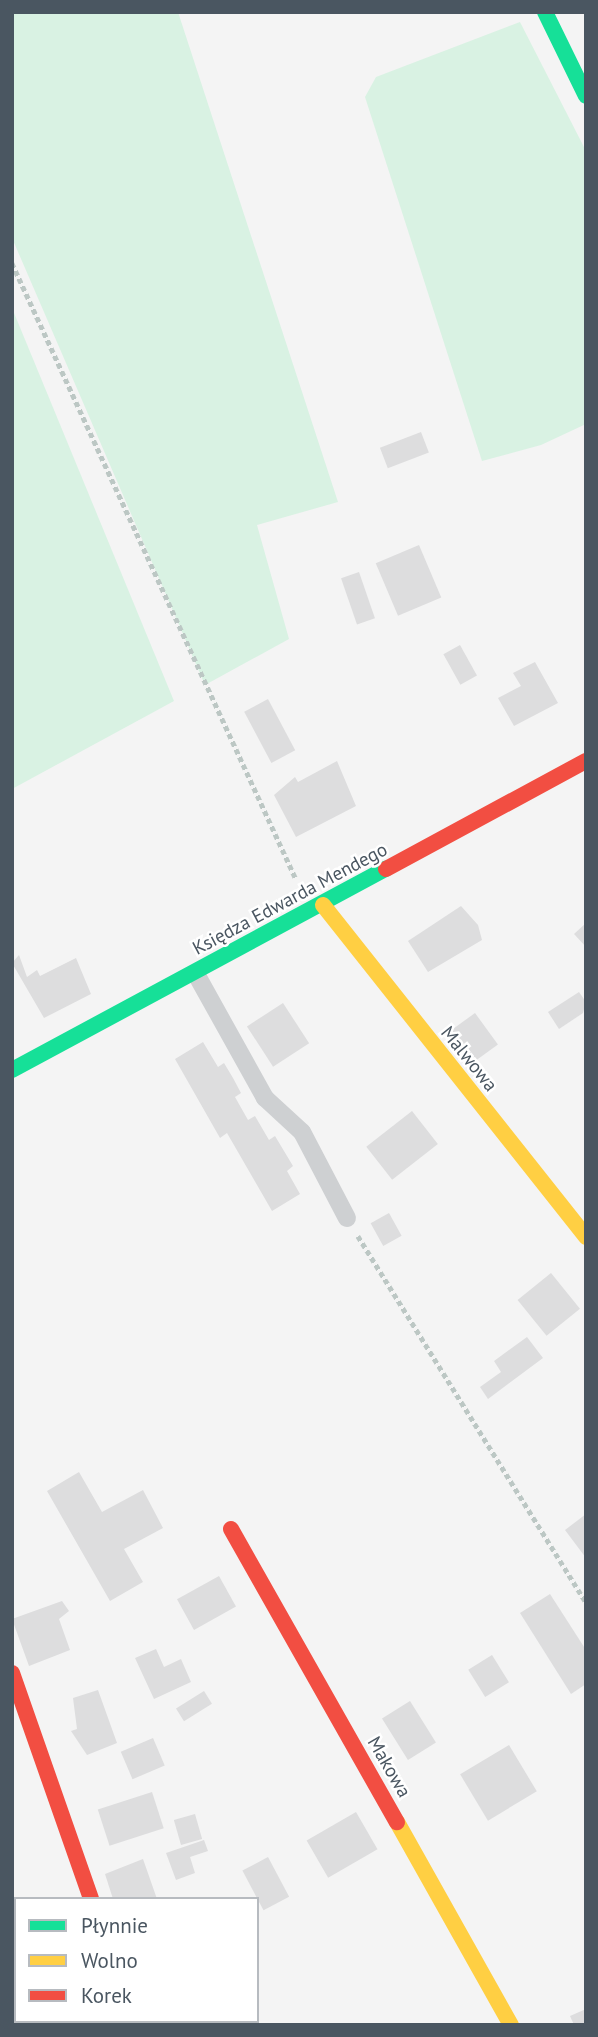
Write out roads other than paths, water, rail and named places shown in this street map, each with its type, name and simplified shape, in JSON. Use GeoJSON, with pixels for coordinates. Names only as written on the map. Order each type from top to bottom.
{"type":"FeatureCollection","features":[{"type":"Feature","properties":{"kind":"street"},"geometry":{"type":"LineString","coordinates":[[545,12],[586,96]]}},
{"type":"Feature","properties":{"kind":"street","name":"Księdza Edwarda Mendego"},"geometry":{"type":"LineString","coordinates":[[12,1070],[196,974],[586,761]]}},
{"type":"Feature","properties":{"kind":"street","name":"Malwowa"},"geometry":{"type":"LineString","coordinates":[[318,908],[586,1237]]}},
{"type":"Feature","properties":{"kind":"street","name":"Makowa"},"geometry":{"type":"LineString","coordinates":[[231,1529],[511,2025]]}},
{"type":"Feature","properties":{"kind":"street"},"geometry":{"type":"LineString","coordinates":[[12,1673],[90,1897]]}},
{"type":"Feature","properties":{"kind":"lane"},"geometry":{"type":"LineString","coordinates":[[196,974],[265,1098],[302,1132],[346,1218]]}}]}
